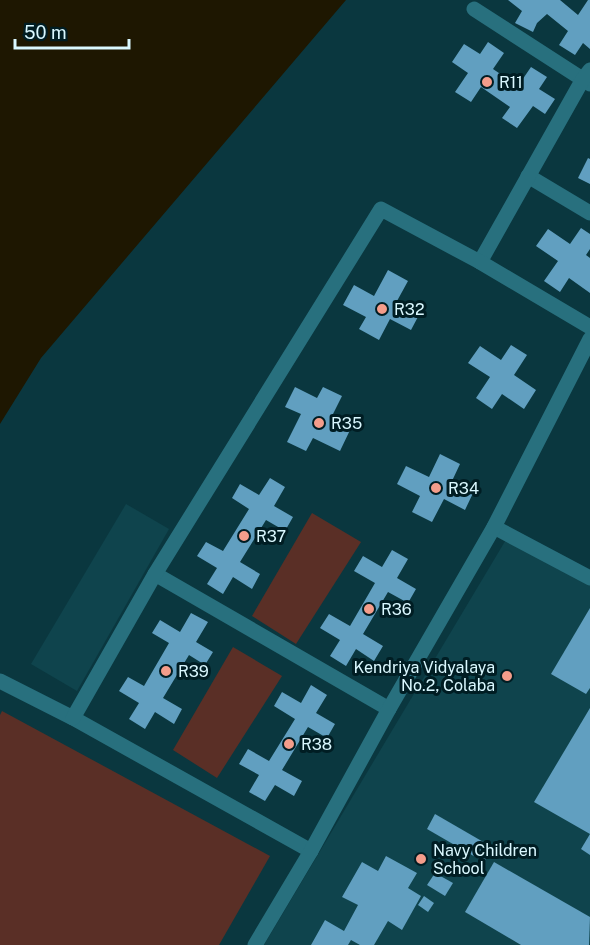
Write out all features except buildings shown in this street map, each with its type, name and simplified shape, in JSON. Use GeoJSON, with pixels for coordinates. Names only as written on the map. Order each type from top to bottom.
{"type":"FeatureCollection","features":[{"type":"Feature","properties":{"kind":"street"},"geometry":{"type":"LineString","coordinates":[[474,9],[588,78],[528,176],[480,262]]}},
{"type":"Feature","properties":{"kind":"street"},"geometry":{"type":"LineString","coordinates":[[528,176],[590,213]]}},
{"type":"Feature","properties":{"kind":"street"},"geometry":{"type":"LineString","coordinates":[[73,718],[155,574],[381,209],[480,262],[590,327]]}},
{"type":"Feature","properties":{"kind":"street"},"geometry":{"type":"LineString","coordinates":[[255,945],[311,851],[389,709],[494,527],[590,339]]}},
{"type":"Feature","properties":{"kind":"street"},"geometry":{"type":"LineString","coordinates":[[494,527],[590,578]]}},
{"type":"Feature","properties":{"kind":"street"},"geometry":{"type":"LineString","coordinates":[[155,574],[389,709]]}},
{"type":"Feature","properties":{"kind":"street"},"geometry":{"type":"LineString","coordinates":[[0,681],[73,718],[311,851]]}},
{"type":"Feature","properties":{"kind":"shaded area"},"geometry":{"type":"Polygon","coordinates":[[[0,0],[346,0],[41,358],[0,424],[0,0]]]}},
{"type":"Feature","properties":{"kind":"shaded area"},"geometry":{"type":"Polygon","coordinates":[[[126,504],[169,529],[77,691],[31,664],[126,504]]]}},
{"type":"Feature","properties":{"kind":"shaded area"},"geometry":{"type":"Polygon","coordinates":[[[312,513],[361,542],[296,644],[252,616],[312,513]]]}},
{"type":"Feature","properties":{"kind":"shaded area"},"geometry":{"type":"Polygon","coordinates":[[[510,533],[590,578],[590,945],[264,945],[510,533]]]}},
{"type":"Feature","properties":{"kind":"shaded area"},"geometry":{"type":"Polygon","coordinates":[[[233,647],[282,676],[217,778],[173,750],[233,647]]]}},
{"type":"Feature","properties":{"kind":"shaded area"},"geometry":{"type":"Polygon","coordinates":[[[2,711],[270,856],[219,945],[0,945],[0,715],[2,711]]]}},
{"type":"Feature","properties":{"kind":"place","name":"R11"},"geometry":{"type":"Point","coordinates":[487,82]}},
{"type":"Feature","properties":{"kind":"place","name":"R32"},"geometry":{"type":"Point","coordinates":[382,309]}},
{"type":"Feature","properties":{"kind":"place","name":"R35"},"geometry":{"type":"Point","coordinates":[319,423]}},
{"type":"Feature","properties":{"kind":"place","name":"R34"},"geometry":{"type":"Point","coordinates":[436,488]}},
{"type":"Feature","properties":{"kind":"place","name":"R37"},"geometry":{"type":"Point","coordinates":[244,536]}},
{"type":"Feature","properties":{"kind":"place","name":"R36"},"geometry":{"type":"Point","coordinates":[369,609]}},
{"type":"Feature","properties":{"kind":"place","name":"R39"},"geometry":{"type":"Point","coordinates":[166,671]}},
{"type":"Feature","properties":{"kind":"place","name":"Kendriya Vidyalaya No.2, Colaba"},"geometry":{"type":"Point","coordinates":[507,676]}},
{"type":"Feature","properties":{"kind":"place","name":"R38"},"geometry":{"type":"Point","coordinates":[289,744]}},
{"type":"Feature","properties":{"kind":"place","name":"Navy Children School"},"geometry":{"type":"Point","coordinates":[421,859]}}]}
